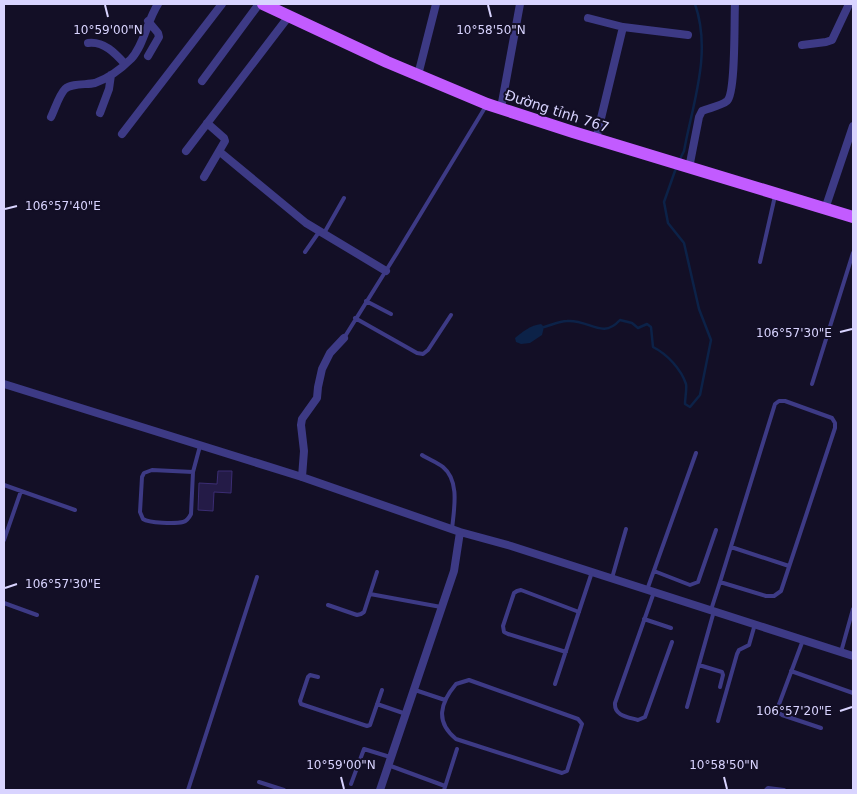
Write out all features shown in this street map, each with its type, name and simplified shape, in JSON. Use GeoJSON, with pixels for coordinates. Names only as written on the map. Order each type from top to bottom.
{"type":"FeatureCollection","features":[{"type":"Feature","properties":{"kind":"main road","name":"Đường tỉnh 767"},"geometry":{"type":"LineString","coordinates":[[263,4],[418,75],[487,104],[681,166],[853,217]]}},
{"type":"Feature","properties":{"kind":"street"},"geometry":{"type":"LineString","coordinates":[[51,117],[64,90],[94,83],[111,75],[125,64],[138,50],[148,21],[158,4]]}},
{"type":"Feature","properties":{"kind":"street"},"geometry":{"type":"LineString","coordinates":[[122,134],[222,4]]}},
{"type":"Feature","properties":{"kind":"street"},"geometry":{"type":"LineString","coordinates":[[202,81],[259,4]]}},
{"type":"Feature","properties":{"kind":"street"},"geometry":{"type":"LineString","coordinates":[[418,75],[436,4]]}},
{"type":"Feature","properties":{"kind":"street"},"geometry":{"type":"LineString","coordinates":[[501,108],[520,4]]}},
{"type":"Feature","properties":{"kind":"street"},"geometry":{"type":"LineString","coordinates":[[681,166],[702,111],[726,102],[730,97],[735,4]]}},
{"type":"Feature","properties":{"kind":"street"},"geometry":{"type":"LineString","coordinates":[[802,45],[832,40],[849,4]]}},
{"type":"Feature","properties":{"kind":"street"},"geometry":{"type":"LineString","coordinates":[[186,151],[289,16]]}},
{"type":"Feature","properties":{"kind":"street"},"geometry":{"type":"LineString","coordinates":[[588,18],[623,26],[688,35]]}},
{"type":"Feature","properties":{"kind":"street"},"geometry":{"type":"LineString","coordinates":[[148,21],[159,37],[148,56]]}},
{"type":"Feature","properties":{"kind":"street"},"geometry":{"type":"LineString","coordinates":[[596,139],[623,26]]}},
{"type":"Feature","properties":{"kind":"street"},"geometry":{"type":"LineString","coordinates":[[88,43],[96,42],[106,47],[125,64]]}},
{"type":"Feature","properties":{"kind":"street"},"geometry":{"type":"LineString","coordinates":[[100,113],[109,89],[111,75]]}},
{"type":"Feature","properties":{"kind":"street"},"geometry":{"type":"LineString","coordinates":[[204,177],[225,141],[207,123]]}},
{"type":"Feature","properties":{"kind":"street"},"geometry":{"type":"LineString","coordinates":[[824,208],[853,126]]}},
{"type":"Feature","properties":{"kind":"street"},"geometry":{"type":"LineString","coordinates":[[220,152],[306,223],[386,271]]}},
{"type":"Feature","properties":{"kind":"street"},"geometry":{"type":"LineString","coordinates":[[302,478],[304,451],[302,418],[317,398],[322,369],[330,353],[344,338]]}},
{"type":"Feature","properties":{"kind":"street"},"geometry":{"type":"LineString","coordinates":[[4,384],[853,656]]}},
{"type":"Feature","properties":{"kind":"street"},"geometry":{"type":"LineString","coordinates":[[380,790],[454,571],[456,530]]}},
{"type":"Feature","properties":{"kind":"lane"},"geometry":{"type":"LineString","coordinates":[[344,338],[487,104]]}},
{"type":"Feature","properties":{"kind":"lane"},"geometry":{"type":"LineString","coordinates":[[760,262],[775,194]]}},
{"type":"Feature","properties":{"kind":"lane"},"geometry":{"type":"LineString","coordinates":[[305,252],[321,233],[344,198]]}},
{"type":"Feature","properties":{"kind":"lane"},"geometry":{"type":"LineString","coordinates":[[812,384],[853,252]]}},
{"type":"Feature","properties":{"kind":"lane"},"geometry":{"type":"LineString","coordinates":[[366,301],[391,314]]}},
{"type":"Feature","properties":{"kind":"lane"},"geometry":{"type":"LineString","coordinates":[[355,318],[417,353],[423,354],[428,350],[451,315]]}},
{"type":"Feature","properties":{"kind":"lane"},"geometry":{"type":"LineString","coordinates":[[687,707],[720,582],[775,404],[779,401],[784,401],[832,418],[835,423],[781,591],[774,596],[766,596],[720,582]]}},
{"type":"Feature","properties":{"kind":"lane"},"geometry":{"type":"LineString","coordinates":[[194,472],[152,470],[144,473],[142,477],[140,512],[143,519],[179,523],[188,519],[191,514],[194,472],[200,446]]}},
{"type":"Feature","properties":{"kind":"lane"},"geometry":{"type":"LineString","coordinates":[[672,642],[645,717],[642,720],[638,720],[618,714],[615,709],[615,703],[644,619],[654,571],[696,453]]}},
{"type":"Feature","properties":{"kind":"lane"},"geometry":{"type":"LineString","coordinates":[[422,455],[444,468],[454,482],[456,530]]}},
{"type":"Feature","properties":{"kind":"lane"},"geometry":{"type":"LineString","coordinates":[[4,485],[75,510]]}},
{"type":"Feature","properties":{"kind":"lane"},"geometry":{"type":"LineString","coordinates":[[4,540],[21,491]]}},
{"type":"Feature","properties":{"kind":"lane"},"geometry":{"type":"LineString","coordinates":[[612,578],[626,529]]}},
{"type":"Feature","properties":{"kind":"lane"},"geometry":{"type":"LineString","coordinates":[[654,571],[690,585],[698,582],[716,530]]}},
{"type":"Feature","properties":{"kind":"lane"},"geometry":{"type":"LineString","coordinates":[[731,547],[789,566]]}},
{"type":"Feature","properties":{"kind":"lane"},"geometry":{"type":"LineString","coordinates":[[328,605],[357,615],[364,612],[377,572]]}},
{"type":"Feature","properties":{"kind":"lane"},"geometry":{"type":"LineString","coordinates":[[555,684],[592,572]]}},
{"type":"Feature","properties":{"kind":"lane"},"geometry":{"type":"LineString","coordinates":[[188,790],[257,577]]}},
{"type":"Feature","properties":{"kind":"lane"},"geometry":{"type":"LineString","coordinates":[[566,652],[508,634],[504,632],[503,626],[514,593],[517,590],[579,612]]}},
{"type":"Feature","properties":{"kind":"lane"},"geometry":{"type":"LineString","coordinates":[[370,594],[441,607]]}},
{"type":"Feature","properties":{"kind":"lane"},"geometry":{"type":"LineString","coordinates":[[4,603],[37,615]]}},
{"type":"Feature","properties":{"kind":"lane"},"geometry":{"type":"LineString","coordinates":[[841,652],[853,609]]}},
{"type":"Feature","properties":{"kind":"lane"},"geometry":{"type":"LineString","coordinates":[[644,619],[671,628]]}},
{"type":"Feature","properties":{"kind":"lane"},"geometry":{"type":"LineString","coordinates":[[718,721],[737,654],[739,650],[749,645],[755,624]]}},
{"type":"Feature","properties":{"kind":"lane"},"geometry":{"type":"LineString","coordinates":[[803,640],[778,707],[778,712],[821,728]]}},
{"type":"Feature","properties":{"kind":"lane"},"geometry":{"type":"LineString","coordinates":[[699,664],[722,672],[724,675],[720,686]]}},
{"type":"Feature","properties":{"kind":"lane"},"geometry":{"type":"LineString","coordinates":[[791,672],[853,693]]}},
{"type":"Feature","properties":{"kind":"lane"},"geometry":{"type":"LineString","coordinates":[[318,677],[310,675],[308,677],[300,701],[303,705],[367,726],[370,725],[382,690]]}},
{"type":"Feature","properties":{"kind":"lane"},"geometry":{"type":"LineString","coordinates":[[469,680],[578,719],[582,724],[567,771],[562,773],[456,739],[447,732],[442,720],[445,700],[456,684],[469,680]]}},
{"type":"Feature","properties":{"kind":"lane"},"geometry":{"type":"LineString","coordinates":[[415,690],[445,700]]}},
{"type":"Feature","properties":{"kind":"lane"},"geometry":{"type":"LineString","coordinates":[[377,704],[406,714]]}},
{"type":"Feature","properties":{"kind":"lane"},"geometry":{"type":"LineString","coordinates":[[351,784],[364,749],[444,788],[457,749]]}},
{"type":"Feature","properties":{"kind":"lane"},"geometry":{"type":"LineString","coordinates":[[259,782],[284,790]]}},
{"type":"Feature","properties":{"kind":"lane"},"geometry":{"type":"LineString","coordinates":[[766,790],[768,788],[784,790]]}},
{"type":"Feature","properties":{"kind":"water"},"geometry":{"type":"Polygon","coordinates":[[[541,324],[544,327],[542,335],[530,343],[521,344],[516,342],[515,338],[524,331],[541,324]]]}},
{"type":"Feature","properties":{"kind":"building"},"geometry":{"type":"Polygon","coordinates":[[[218,471],[232,471],[231,493],[214,492],[213,511],[198,510],[199,483],[217,484],[218,471]]]}},
{"type":"Feature","properties":{"kind":"waterway"},"geometry":{"type":"LineString","coordinates":[[679,161],[684,151],[696,96],[701,59],[700,22],[695,4]]}},
{"type":"Feature","properties":{"kind":"waterway"},"geometry":{"type":"LineString","coordinates":[[544,327],[567,321],[575,321],[601,329],[613,326],[620,320],[632,323],[638,328],[647,324],[651,327],[653,347],[673,362],[684,378],[686,384],[685,404],[690,407],[700,395],[711,340],[699,309],[684,243],[668,223],[664,202],[676,168]]}}]}
